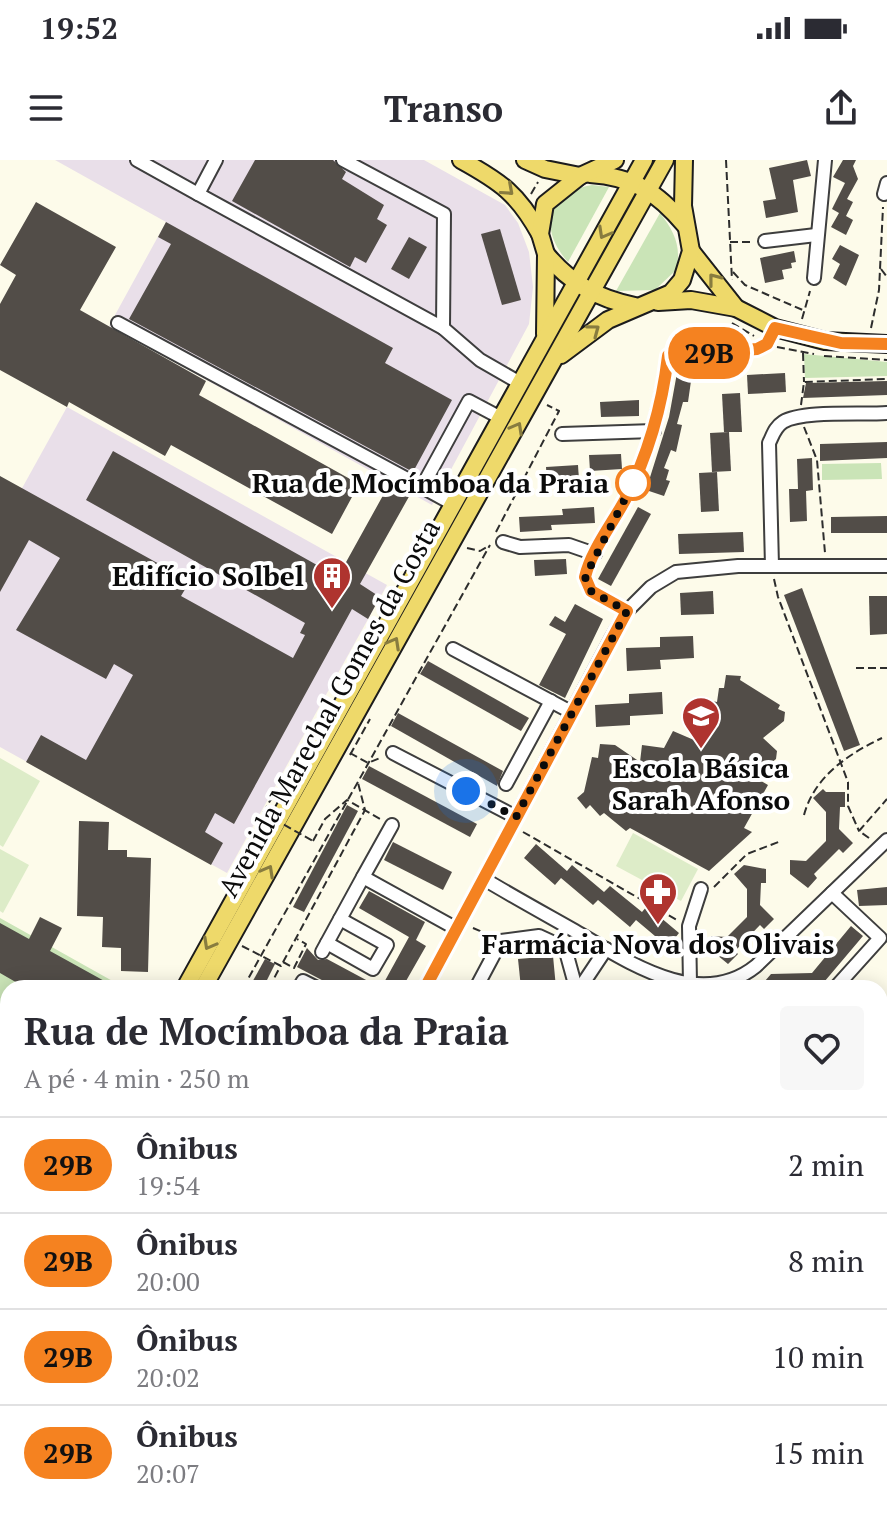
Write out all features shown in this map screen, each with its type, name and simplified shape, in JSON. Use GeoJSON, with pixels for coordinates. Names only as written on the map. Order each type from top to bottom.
{"type":"FeatureCollection","features":[{"type":"Feature","properties":{"kind":"main road"},"geometry":{"type":"LineString","coordinates":[[461,160],[505,185],[524,205],[540,234],[546,254],[544,340]]}},
{"type":"Feature","properties":{"kind":"main road"},"geometry":{"type":"LineString","coordinates":[[525,160],[545,169],[621,176],[663,200],[685,226]]}},
{"type":"Feature","properties":{"kind":"main road"},"geometry":{"type":"LineString","coordinates":[[540,234],[545,204],[584,175],[615,160]]}},
{"type":"Feature","properties":{"kind":"main road","name":"Avenida Marechal Gomes da Costa"},"geometry":{"type":"LineString","coordinates":[[189,980],[644,160]]}},
{"type":"Feature","properties":{"kind":"main road","name":"Avenida Marechal Gomes da Costa"},"geometry":{"type":"LineString","coordinates":[[208,980],[344,750],[665,160]]}},
{"type":"Feature","properties":{"kind":"main road"},"geometry":{"type":"LineString","coordinates":[[684,160],[685,226],[691,251],[736,308]]}},
{"type":"Feature","properties":{"kind":"main road"},"geometry":{"type":"LineString","coordinates":[[656,302],[671,293],[682,280],[691,251]]}},
{"type":"Feature","properties":{"kind":"main road"},"geometry":{"type":"LineString","coordinates":[[546,254],[565,277],[608,301],[635,306]]}},
{"type":"Feature","properties":{"kind":"main road"},"geometry":{"type":"LineString","coordinates":[[557,358],[608,320],[635,306],[691,300],[736,308],[775,328],[841,343],[887,344]]}},
{"type":"Feature","properties":{"kind":"street"},"geometry":{"type":"LineString","coordinates":[[137,160],[443,328],[480,360],[520,383]]}},
{"type":"Feature","properties":{"kind":"street"},"geometry":{"type":"LineString","coordinates":[[198,194],[216,160]]}},
{"type":"Feature","properties":{"kind":"street"},"geometry":{"type":"LineString","coordinates":[[343,160],[444,214],[443,328]]}},
{"type":"Feature","properties":{"kind":"street"},"geometry":{"type":"LineString","coordinates":[[814,278],[825,160]]}},
{"type":"Feature","properties":{"kind":"street"},"geometry":{"type":"LineString","coordinates":[[765,241],[816,235]]}},
{"type":"Feature","properties":{"kind":"street"},"geometry":{"type":"LineString","coordinates":[[118,323],[453,504]]}},
{"type":"Feature","properties":{"kind":"street"},"geometry":{"type":"LineString","coordinates":[[627,611],[586,585],[586,570],[634,483],[654,431],[661,409],[668,356],[757,349],[767,344],[775,328]]}},
{"type":"Feature","properties":{"kind":"street"},"geometry":{"type":"LineString","coordinates":[[422,487],[469,401],[501,418]]}},
{"type":"Feature","properties":{"kind":"street"},"geometry":{"type":"LineString","coordinates":[[772,566],[769,443],[775,429],[785,421],[801,417],[887,413]]}},
{"type":"Feature","properties":{"kind":"street"},"geometry":{"type":"LineString","coordinates":[[562,434],[654,431]]}},
{"type":"Feature","properties":{"kind":"street"},"geometry":{"type":"LineString","coordinates":[[497,543],[520,547],[569,545],[595,554]]}},
{"type":"Feature","properties":{"kind":"street"},"geometry":{"type":"LineString","coordinates":[[429,980],[627,611],[651,587],[676,572],[772,566],[887,566]]}},
{"type":"Feature","properties":{"kind":"street"},"geometry":{"type":"LineString","coordinates":[[453,649],[571,712]]}},
{"type":"Feature","properties":{"kind":"street"},"geometry":{"type":"LineString","coordinates":[[506,784],[551,701]]}},
{"type":"Feature","properties":{"kind":"street"},"geometry":{"type":"LineString","coordinates":[[393,753],[516,817]]}},
{"type":"Feature","properties":{"kind":"street"},"geometry":{"type":"LineString","coordinates":[[340,919],[387,945],[373,969],[324,948],[363,877],[392,825]]}},
{"type":"Feature","properties":{"kind":"street"},"geometry":{"type":"LineString","coordinates":[[729,980],[750,971],[887,840]]}},
{"type":"Feature","properties":{"kind":"street"},"geometry":{"type":"LineString","coordinates":[[363,877],[459,925]]}},
{"type":"Feature","properties":{"kind":"street"},"geometry":{"type":"LineString","coordinates":[[484,879],[606,949],[654,973],[679,980]]}},
{"type":"Feature","properties":{"kind":"street"},"geometry":{"type":"LineString","coordinates":[[690,980],[689,926],[705,890]]}},
{"type":"Feature","properties":{"kind":"street"},"geometry":{"type":"LineString","coordinates":[[832,893],[880,938],[842,980]]}},
{"type":"Feature","properties":{"kind":"street"},"geometry":{"type":"LineString","coordinates":[[480,980],[501,941],[539,936],[565,948],[575,980]]}},
{"type":"Feature","properties":{"kind":"street"},"geometry":{"type":"LineString","coordinates":[[584,980],[606,949]]}},
{"type":"Feature","properties":{"kind":"path"},"geometry":{"type":"LineString","coordinates":[[726,160],[732,285]]}},
{"type":"Feature","properties":{"kind":"path"},"geometry":{"type":"LineString","coordinates":[[529,198],[540,178]]}},
{"type":"Feature","properties":{"kind":"path"},"geometry":{"type":"LineString","coordinates":[[870,331],[881,269],[885,188]]}},
{"type":"Feature","properties":{"kind":"path"},"geometry":{"type":"LineString","coordinates":[[730,242],[765,241]]}},
{"type":"Feature","properties":{"kind":"path"},"geometry":{"type":"LineString","coordinates":[[881,269],[887,277]]}},
{"type":"Feature","properties":{"kind":"path"},"geometry":{"type":"LineString","coordinates":[[731,270],[745,285],[805,311]]}},
{"type":"Feature","properties":{"kind":"path"},"geometry":{"type":"LineString","coordinates":[[802,320],[814,278]]}},
{"type":"Feature","properties":{"kind":"path"},"geometry":{"type":"LineString","coordinates":[[803,352],[801,417],[817,460],[818,500],[826,540],[825,566]]}},
{"type":"Feature","properties":{"kind":"path"},"geometry":{"type":"LineString","coordinates":[[804,382],[887,379]]}},
{"type":"Feature","properties":{"kind":"path"},"geometry":{"type":"LineString","coordinates":[[248,980],[357,782],[497,543],[559,411],[545,404],[550,395]]}},
{"type":"Feature","properties":{"kind":"path"},"geometry":{"type":"LineString","coordinates":[[459,545],[480,551],[497,543]]}},
{"type":"Feature","properties":{"kind":"path"},"geometry":{"type":"LineString","coordinates":[[772,566],[778,597],[848,782],[848,806],[859,831],[871,840]]}},
{"type":"Feature","properties":{"kind":"path"},"geometry":{"type":"LineString","coordinates":[[856,668],[887,668]]}},
{"type":"Feature","properties":{"kind":"path"},"geometry":{"type":"LineString","coordinates":[[345,764],[344,750],[370,721],[371,712]]}},
{"type":"Feature","properties":{"kind":"path"},"geometry":{"type":"LineString","coordinates":[[804,815],[809,794],[852,752],[882,738]]}},
{"type":"Feature","properties":{"kind":"path"},"geometry":{"type":"LineString","coordinates":[[344,750],[368,763]]}},
{"type":"Feature","properties":{"kind":"path"},"geometry":{"type":"LineString","coordinates":[[368,763],[393,753]]}},
{"type":"Feature","properties":{"kind":"path"},"geometry":{"type":"LineString","coordinates":[[273,980],[365,810],[357,782]]}},
{"type":"Feature","properties":{"kind":"path"},"geometry":{"type":"LineString","coordinates":[[274,794],[263,813],[313,841],[325,819],[347,800]]}},
{"type":"Feature","properties":{"kind":"path"},"geometry":{"type":"LineString","coordinates":[[859,831],[887,799]]}},
{"type":"Feature","properties":{"kind":"path"},"geometry":{"type":"LineString","coordinates":[[347,800],[392,825]]}},
{"type":"Feature","properties":{"kind":"path"},"geometry":{"type":"LineString","coordinates":[[318,815],[325,819]]}},
{"type":"Feature","properties":{"kind":"path"},"geometry":{"type":"LineString","coordinates":[[516,817],[525,835],[689,926]]}},
{"type":"Feature","properties":{"kind":"path"},"geometry":{"type":"LineString","coordinates":[[705,890],[747,854],[781,841]]}},
{"type":"Feature","properties":{"kind":"path"},"geometry":{"type":"LineString","coordinates":[[459,925],[501,941]]}},
{"type":"Feature","properties":{"kind":"path"},"geometry":{"type":"LineString","coordinates":[[238,944],[294,968],[306,944],[296,939]]}},
{"type":"Feature","properties":{"kind":"shaded area"},"geometry":{"type":"Polygon","coordinates":[[[55,160],[424,160],[505,205],[518,223],[529,252],[533,287],[529,324],[432,505],[109,326],[166,222],[55,160]]]}},
{"type":"Feature","properties":{"kind":"shaded area"},"geometry":{"type":"Polygon","coordinates":[[[67,407],[387,585],[227,873],[0,747],[0,528],[67,407]]]}},
{"type":"Feature","properties":{"kind":"green space"},"geometry":{"type":"Polygon","coordinates":[[[592,185],[609,187],[568,262],[553,237],[552,214],[565,196],[592,185]]]}},
{"type":"Feature","properties":{"kind":"green space"},"geometry":{"type":"Polygon","coordinates":[[[660,213],[676,240],[676,270],[655,290],[616,291],[660,213]]]}},
{"type":"Feature","properties":{"kind":"green space"},"geometry":{"type":"Polygon","coordinates":[[[804,354],[887,362],[887,376],[805,378],[804,354]]]}},
{"type":"Feature","properties":{"kind":"green space"},"geometry":{"type":"Polygon","coordinates":[[[881,463],[882,479],[822,480],[822,464],[881,463]]]}},
{"type":"Feature","properties":{"kind":"green space"},"geometry":{"type":"Polygon","coordinates":[[[0,758],[40,781],[3,847],[0,845],[0,758]]]}},
{"type":"Feature","properties":{"kind":"green space"},"geometry":{"type":"Polygon","coordinates":[[[633,833],[698,869],[681,901],[616,866],[633,833]]]}},
{"type":"Feature","properties":{"kind":"green space"},"geometry":{"type":"Polygon","coordinates":[[[0,849],[29,865],[3,913],[0,911],[0,849]]]}},
{"type":"Feature","properties":{"kind":"green space"},"geometry":{"type":"Polygon","coordinates":[[[0,918],[111,980],[0,980],[0,918]]]}},
{"type":"Feature","properties":{"kind":"building"},"geometry":{"type":"Polygon","coordinates":[[[255,160],[333,160],[346,172],[342,179],[384,205],[377,219],[387,225],[366,263],[355,257],[350,267],[232,201],[255,160]]]}},
{"type":"Feature","properties":{"kind":"building"},"geometry":{"type":"Polygon","coordinates":[[[807,160],[811,176],[793,180],[798,212],[766,218],[763,201],[776,199],[769,168],[807,160]]]}},
{"type":"Feature","properties":{"kind":"building"},"geometry":{"type":"Polygon","coordinates":[[[843,160],[856,160],[853,166],[858,179],[847,199],[853,202],[846,216],[853,220],[846,235],[831,227],[839,213],[832,209],[845,183],[833,177],[843,160]]]}},
{"type":"Feature","properties":{"kind":"building"},"geometry":{"type":"Polygon","coordinates":[[[36,202],[116,247],[80,310],[206,381],[199,395],[359,484],[332,534],[171,445],[165,456],[69,402],[67,407],[0,370],[0,304],[16,275],[0,265],[36,202]]]}},
{"type":"Feature","properties":{"kind":"building"},"geometry":{"type":"Polygon","coordinates":[[[166,222],[393,348],[385,363],[452,400],[413,472],[129,319],[171,244],[158,237],[166,222]]]}},
{"type":"Feature","properties":{"kind":"building"},"geometry":{"type":"Polygon","coordinates":[[[500,229],[521,300],[502,305],[481,234],[500,229]]]}},
{"type":"Feature","properties":{"kind":"building"},"geometry":{"type":"Polygon","coordinates":[[[409,237],[427,247],[409,279],[391,269],[409,237]]]}},
{"type":"Feature","properties":{"kind":"building"},"geometry":{"type":"Polygon","coordinates":[[[840,245],[859,255],[846,286],[833,278],[840,264],[832,259],[840,245]]]}},
{"type":"Feature","properties":{"kind":"building"},"geometry":{"type":"Polygon","coordinates":[[[794,251],[796,262],[791,263],[792,268],[782,270],[784,279],[765,283],[760,258],[794,251]]]}},
{"type":"Feature","properties":{"kind":"building"},"geometry":{"type":"Polygon","coordinates":[[[677,373],[687,375],[686,380],[691,381],[688,402],[683,402],[677,424],[682,425],[676,452],[671,450],[664,468],[669,470],[666,480],[670,481],[664,496],[646,490],[669,417],[677,373]]]}},
{"type":"Feature","properties":{"kind":"building"},"geometry":{"type":"Polygon","coordinates":[[[785,373],[786,392],[748,394],[747,375],[785,373]]]}},
{"type":"Feature","properties":{"kind":"building"},"geometry":{"type":"Polygon","coordinates":[[[887,381],[887,395],[803,398],[806,383],[887,381]]]}},
{"type":"Feature","properties":{"kind":"building"},"geometry":{"type":"Polygon","coordinates":[[[740,393],[742,432],[724,432],[722,394],[740,393]]]}},
{"type":"Feature","properties":{"kind":"building"},"geometry":{"type":"Polygon","coordinates":[[[639,400],[639,416],[601,417],[600,402],[639,400]]]}},
{"type":"Feature","properties":{"kind":"building"},"geometry":{"type":"Polygon","coordinates":[[[729,432],[731,471],[712,472],[710,433],[729,432]]]}},
{"type":"Feature","properties":{"kind":"building"},"geometry":{"type":"Polygon","coordinates":[[[887,442],[887,458],[820,461],[820,444],[887,442]]]}},
{"type":"Feature","properties":{"kind":"building"},"geometry":{"type":"Polygon","coordinates":[[[113,451],[333,574],[335,570],[340,573],[391,481],[411,493],[360,584],[380,597],[368,619],[352,609],[234,824],[215,813],[205,832],[223,843],[211,865],[26,762],[41,735],[86,760],[133,675],[114,664],[106,679],[16,630],[60,558],[29,540],[0,592],[0,476],[190,581],[181,596],[293,658],[305,635],[300,633],[305,623],[86,500],[113,451]]]}},
{"type":"Feature","properties":{"kind":"building"},"geometry":{"type":"Polygon","coordinates":[[[621,454],[622,469],[590,471],[589,455],[621,454]]]}},
{"type":"Feature","properties":{"kind":"building"},"geometry":{"type":"Polygon","coordinates":[[[812,458],[813,490],[806,491],[807,521],[790,522],[789,489],[798,489],[797,459],[812,458]]]}},
{"type":"Feature","properties":{"kind":"building"},"geometry":{"type":"Polygon","coordinates":[[[578,465],[579,480],[547,482],[546,467],[578,465]]]}},
{"type":"Feature","properties":{"kind":"building"},"geometry":{"type":"Polygon","coordinates":[[[717,472],[719,511],[701,512],[699,473],[717,472]]]}},
{"type":"Feature","properties":{"kind":"building"},"geometry":{"type":"Polygon","coordinates":[[[594,507],[595,523],[551,525],[552,530],[520,532],[519,517],[563,515],[562,509],[594,507]]]}},
{"type":"Feature","properties":{"kind":"building"},"geometry":{"type":"Polygon","coordinates":[[[638,507],[651,514],[611,586],[598,579],[638,507]]]}},
{"type":"Feature","properties":{"kind":"building"},"geometry":{"type":"Polygon","coordinates":[[[887,516],[887,533],[831,533],[831,517],[887,516]]]}},
{"type":"Feature","properties":{"kind":"building"},"geometry":{"type":"Polygon","coordinates":[[[743,532],[744,552],[679,554],[678,534],[743,532]]]}},
{"type":"Feature","properties":{"kind":"building"},"geometry":{"type":"Polygon","coordinates":[[[566,559],[567,574],[535,576],[534,560],[566,559]]]}},
{"type":"Feature","properties":{"kind":"building"},"geometry":{"type":"Polygon","coordinates":[[[802,588],[860,745],[844,751],[784,595],[802,588]]]}},
{"type":"Feature","properties":{"kind":"building"},"geometry":{"type":"Polygon","coordinates":[[[713,591],[714,614],[681,615],[680,593],[713,591]]]}},
{"type":"Feature","properties":{"kind":"building"},"geometry":{"type":"Polygon","coordinates":[[[869,596],[887,596],[887,634],[870,635],[869,596]]]}},
{"type":"Feature","properties":{"kind":"building"},"geometry":{"type":"Polygon","coordinates":[[[575,604],[603,619],[565,698],[539,685],[566,634],[549,625],[555,616],[565,622],[575,604]]]}},
{"type":"Feature","properties":{"kind":"building"},"geometry":{"type":"Polygon","coordinates":[[[693,636],[694,658],[660,660],[661,669],[627,671],[626,648],[660,647],[660,637],[693,636]]]}},
{"type":"Feature","properties":{"kind":"building"},"geometry":{"type":"Polygon","coordinates":[[[428,661],[529,718],[521,731],[420,674],[428,661]]]}},
{"type":"Feature","properties":{"kind":"building"},"geometry":{"type":"Polygon","coordinates":[[[726,675],[741,676],[740,680],[780,705],[778,709],[785,712],[784,721],[763,738],[777,751],[776,759],[754,777],[768,785],[744,828],[752,832],[709,871],[630,828],[626,831],[604,813],[600,816],[590,805],[586,809],[577,798],[584,792],[592,757],[598,758],[600,744],[615,745],[640,762],[642,745],[664,748],[673,731],[701,743],[704,714],[710,715],[712,701],[717,702],[719,688],[724,688],[726,675]]]}},
{"type":"Feature","properties":{"kind":"building"},"geometry":{"type":"Polygon","coordinates":[[[662,692],[663,714],[630,716],[630,725],[596,727],[595,705],[629,703],[629,694],[662,692]]]}},
{"type":"Feature","properties":{"kind":"building"},"geometry":{"type":"Polygon","coordinates":[[[398,713],[503,771],[497,786],[391,726],[398,713]]]}},
{"type":"Feature","properties":{"kind":"building"},"geometry":{"type":"Polygon","coordinates":[[[369,766],[477,824],[470,837],[362,779],[369,766]]]}},
{"type":"Feature","properties":{"kind":"building"},"geometry":{"type":"Polygon","coordinates":[[[823,789],[826,792],[845,792],[845,807],[840,807],[839,829],[853,843],[843,853],[839,849],[814,874],[817,878],[808,888],[790,874],[790,860],[806,861],[826,841],[826,812],[813,798],[823,789]]]}},
{"type":"Feature","properties":{"kind":"building"},"geometry":{"type":"Polygon","coordinates":[[[347,805],[358,811],[304,912],[293,907],[347,805]]]}},
{"type":"Feature","properties":{"kind":"building"},"geometry":{"type":"Polygon","coordinates":[[[79,821],[109,822],[108,850],[127,850],[127,857],[151,858],[148,972],[121,971],[121,948],[102,947],[103,917],[77,916],[79,821]]]}},
{"type":"Feature","properties":{"kind":"building"},"geometry":{"type":"Polygon","coordinates":[[[393,842],[452,872],[443,890],[384,860],[393,842]]]}},
{"type":"Feature","properties":{"kind":"building"},"geometry":{"type":"Polygon","coordinates":[[[536,844],[567,871],[572,865],[604,892],[610,886],[642,912],[647,906],[679,933],[668,947],[636,920],[630,927],[598,900],[593,905],[561,878],[555,885],[524,858],[536,844]]]}},
{"type":"Feature","properties":{"kind":"building"},"geometry":{"type":"Polygon","coordinates":[[[744,865],[766,869],[766,883],[761,883],[760,905],[774,919],[764,929],[760,925],[735,951],[738,954],[728,964],[711,950],[711,936],[727,937],[747,917],[747,889],[734,874],[744,865]]]}},
{"type":"Feature","properties":{"kind":"building"},"geometry":{"type":"Polygon","coordinates":[[[887,887],[887,905],[859,906],[857,890],[887,887]]]}},
{"type":"Feature","properties":{"kind":"building"},"geometry":{"type":"Polygon","coordinates":[[[369,891],[425,922],[416,940],[426,946],[407,980],[385,980],[409,937],[359,908],[369,891]]]}},
{"type":"Feature","properties":{"kind":"building"},"geometry":{"type":"Polygon","coordinates":[[[40,917],[62,928],[50,951],[103,980],[12,980],[0,973],[0,923],[29,939],[40,917]]]}},
{"type":"Feature","properties":{"kind":"building"},"geometry":{"type":"Polygon","coordinates":[[[851,926],[863,936],[826,980],[766,980],[771,974],[812,973],[851,926]]]}},
{"type":"Feature","properties":{"kind":"building"},"geometry":{"type":"Polygon","coordinates":[[[307,948],[318,960],[327,959],[366,980],[322,980],[297,967],[307,948]]]}},
{"type":"Feature","properties":{"kind":"building"},"geometry":{"type":"Polygon","coordinates":[[[553,956],[555,980],[520,980],[518,959],[553,956]]]}},
{"type":"Feature","properties":{"kind":"building"},"geometry":{"type":"Polygon","coordinates":[[[265,959],[275,964],[267,980],[253,980],[265,959]]]}},
{"type":"Feature","properties":{"kind":"bus line","name":"29B"},"geometry":{"type":"LineString","coordinates":[[429,980],[627,611],[591,591],[586,585],[586,570],[634,483],[654,431],[661,409],[668,356],[757,349],[767,344],[775,328],[841,343],[887,344]]}},
{"type":"Feature","properties":{"kind":"place","name":"Rua de Mocímboa da Praia"},"geometry":{"type":"Point","coordinates":[633,483]}},
{"type":"Feature","properties":{"kind":"place","name":"Edifício Solbel"},"geometry":{"type":"Point","coordinates":[332,610]}},
{"type":"Feature","properties":{"kind":"place","name":"Escola Básica Sarah Afonso"},"geometry":{"type":"Point","coordinates":[701,750]}},
{"type":"Feature","properties":{"kind":"place","name":"Farmácia Nova dos Olivais"},"geometry":{"type":"Point","coordinates":[658,926]}},
{"type":"Feature","properties":{"kind":"route"},"geometry":{"type":"LineString","coordinates":[[466,791],[516,817],[627,611],[591,591],[585,577],[633,483]]}}]}
